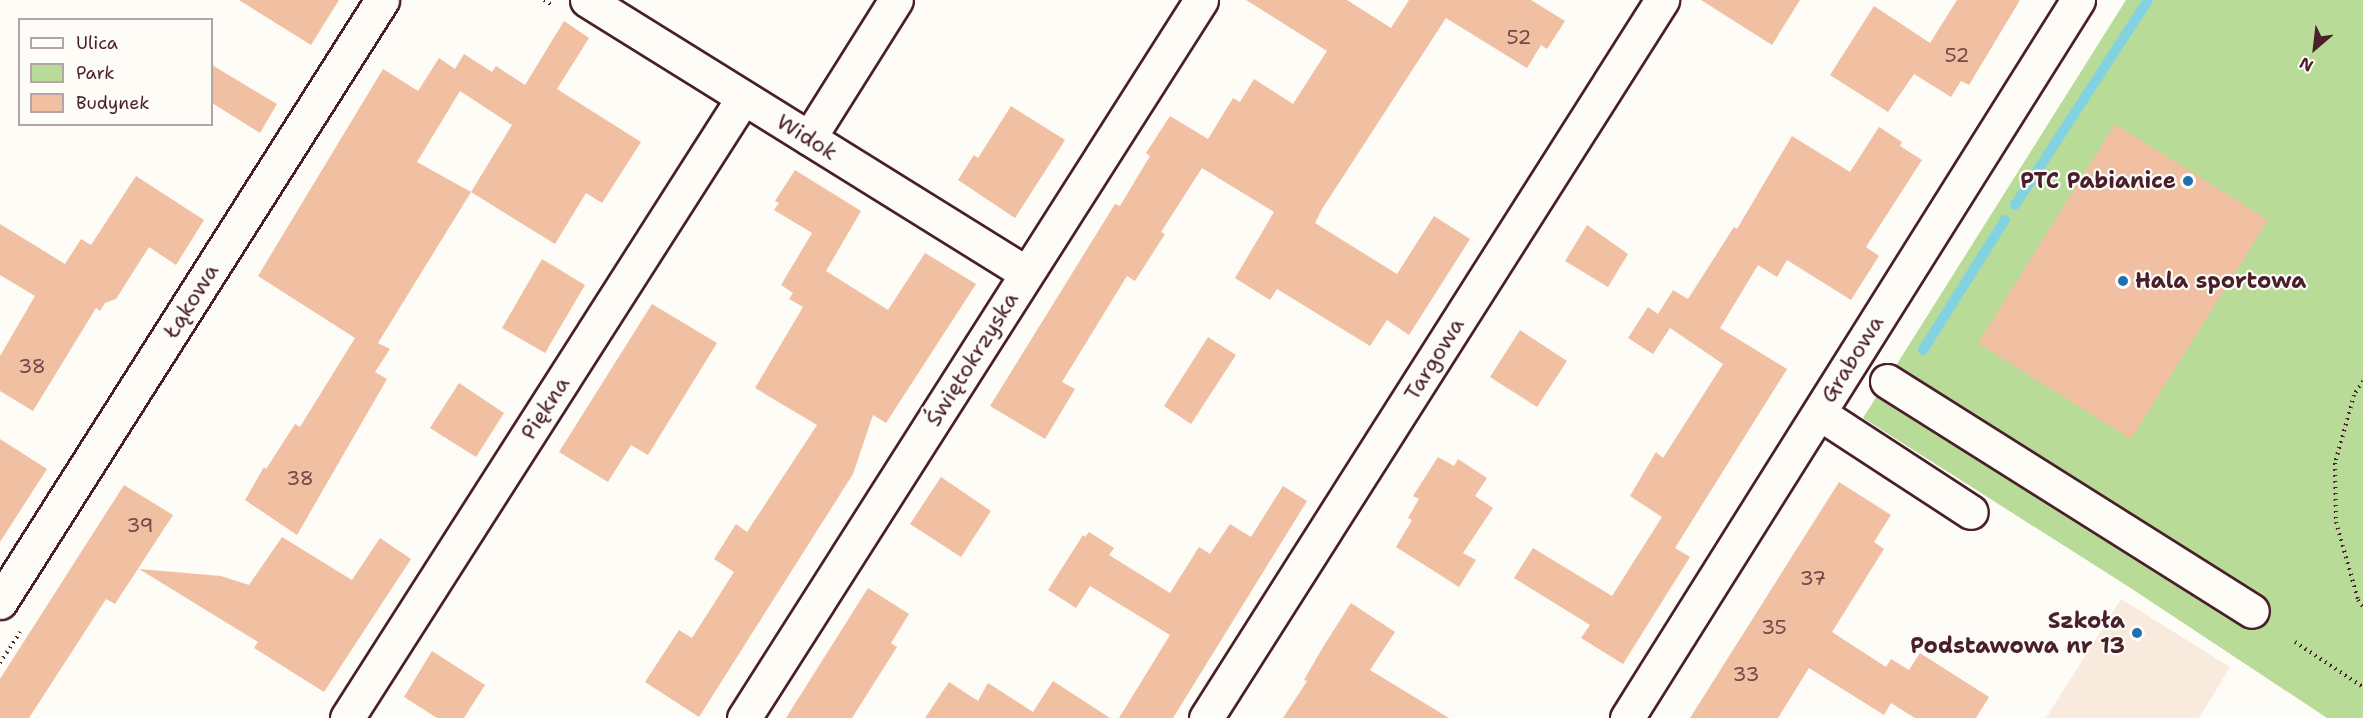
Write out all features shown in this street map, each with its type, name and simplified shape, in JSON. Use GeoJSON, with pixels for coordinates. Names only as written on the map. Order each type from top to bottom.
{"type":"FeatureCollection","features":[{"type":"Feature","properties":{"kind":"street","name":"Łąkowa"},"geometry":{"type":"LineString","coordinates":[[0,602],[382,0]]}},
{"type":"Feature","properties":{"kind":"street","name":"Widok"},"geometry":{"type":"LineString","coordinates":[[587,0],[1026,273]]}},
{"type":"Feature","properties":{"kind":"street"},"geometry":{"type":"LineString","coordinates":[[809,138],[897,0]]}},
{"type":"Feature","properties":{"kind":"street","name":"Świętokrzyska"},"geometry":{"type":"LineString","coordinates":[[744,718],[1201,0]]}},
{"type":"Feature","properties":{"kind":"street","name":"Targowa"},"geometry":{"type":"LineString","coordinates":[[1206,718],[1662,0]]}},
{"type":"Feature","properties":{"kind":"street","name":"Grabowa"},"geometry":{"type":"LineString","coordinates":[[1627,718],[2078,0]]}},
{"type":"Feature","properties":{"kind":"street","name":"Piękna"},"geometry":{"type":"LineString","coordinates":[[347,718],[743,98]]}},
{"type":"Feature","properties":{"kind":"street"},"geometry":{"type":"LineString","coordinates":[[1887,381],[2252,611]]}},
{"type":"Feature","properties":{"kind":"street"},"geometry":{"type":"LineString","coordinates":[[1819,412],[1971,512]]}},
{"type":"Feature","properties":{"kind":"path"},"geometry":{"type":"LineString","coordinates":[[544,0],[554,6]]}},
{"type":"Feature","properties":{"kind":"path"},"geometry":{"type":"LineString","coordinates":[[2363,381],[2354,395],[2336,463],[2336,522],[2358,600],[2363,607]]}},
{"type":"Feature","properties":{"kind":"path"},"geometry":{"type":"LineString","coordinates":[[2295,642],[2363,687]]}},
{"type":"Feature","properties":{"kind":"shaded area","name":"Szkoła Podstawowa nr 13"},"geometry":{"type":"Polygon","coordinates":[[[2121,599],[2230,667],[2199,718],[2046,718],[2121,599]]]}},
{"type":"Feature","properties":{"kind":"green space","name":"PTC Pabianice"},"geometry":{"type":"Polygon","coordinates":[[[2126,0],[2363,0],[2363,718],[2327,718],[2129,587],[1863,418],[2126,0]]]}},
{"type":"Feature","properties":{"kind":"building"},"geometry":{"type":"Polygon","coordinates":[[[239,0],[339,0],[311,45],[239,0]]]}},
{"type":"Feature","properties":{"kind":"building"},"geometry":{"type":"Polygon","coordinates":[[[1246,0],[1347,0],[1391,28],[1409,0],[1531,0],[1565,21],[1547,49],[1541,45],[1527,68],[1446,18],[1315,223],[1397,274],[1434,216],[1470,239],[1409,335],[1387,320],[1370,346],[1277,289],[1270,300],[1235,278],[1274,212],[1202,168],[1161,232],[1165,234],[1135,281],[1127,276],[1062,382],[1075,389],[1045,439],[990,406],[1115,204],[1120,206],[1150,156],[1146,153],[1170,116],[1208,139],[1233,98],[1240,102],[1254,79],[1293,104],[1327,51],[1246,0]]]}},
{"type":"Feature","properties":{"kind":"building"},"geometry":{"type":"Polygon","coordinates":[[[1701,0],[1800,0],[1772,45],[1701,0]]]}},
{"type":"Feature","properties":{"kind":"building"},"geometry":{"type":"Polygon","coordinates":[[[1957,0],[2020,0],[1969,85],[1961,81],[1951,97],[1914,74],[1888,112],[1830,75],[1874,6],[1930,43],[1957,0]]]}},
{"type":"Feature","properties":{"kind":"building"},"geometry":{"type":"Polygon","coordinates":[[[564,21],[589,38],[557,89],[641,142],[602,203],[586,193],[555,244],[471,192],[378,343],[390,349],[375,372],[387,379],[297,535],[245,500],[264,467],[266,469],[295,424],[300,427],[355,338],[258,276],[383,69],[418,91],[439,58],[455,69],[464,54],[492,72],[496,66],[525,85],[564,21]],[[460,91],[417,162],[471,192],[512,125],[460,91]]]}},
{"type":"Feature","properties":{"kind":"building"},"geometry":{"type":"Polygon","coordinates":[[[213,66],[277,104],[260,133],[213,104],[213,66]]]}},
{"type":"Feature","properties":{"kind":"building"},"geometry":{"type":"Polygon","coordinates":[[[1011,106],[1065,140],[1015,218],[958,180],[974,155],[978,158],[1011,106]]]}},
{"type":"Feature","properties":{"kind":"building","name":"Hala sportowa"},"geometry":{"type":"Polygon","coordinates":[[[2115,124],[2268,220],[2131,439],[1978,343],[2115,124]]]}},
{"type":"Feature","properties":{"kind":"building"},"geometry":{"type":"Polygon","coordinates":[[[1879,127],[1902,142],[1900,146],[1922,160],[1866,247],[1879,256],[1851,300],[1787,260],[1777,277],[1758,265],[1720,328],[1787,369],[1675,548],[1690,557],[1623,664],[1581,638],[1590,625],[1514,578],[1533,548],[1612,596],[1662,517],[1630,496],[1656,452],[1663,458],[1723,364],[1670,328],[1653,354],[1628,338],[1648,307],[1658,314],[1673,290],[1688,299],[1734,227],[1737,229],[1792,136],[1850,172],[1879,127]]]}},
{"type":"Feature","properties":{"kind":"building"},"geometry":{"type":"Polygon","coordinates":[[[795,170],[861,211],[826,271],[888,310],[925,253],[976,284],[886,423],[873,415],[853,474],[699,717],[645,682],[679,630],[692,638],[734,572],[714,559],[736,524],[747,532],[817,425],[755,388],[803,307],[789,299],[793,293],[781,285],[812,233],[774,210],[779,203],[775,201],[795,170]]]}},
{"type":"Feature","properties":{"kind":"building"},"geometry":{"type":"Polygon","coordinates":[[[136,176],[204,220],[176,265],[149,247],[116,299],[105,303],[100,311],[96,308],[33,411],[0,391],[0,356],[35,296],[0,275],[0,224],[65,264],[81,239],[91,245],[136,176]]]}},
{"type":"Feature","properties":{"kind":"building"},"geometry":{"type":"Polygon","coordinates":[[[1587,225],[1628,254],[1608,287],[1565,261],[1587,225]]]}},
{"type":"Feature","properties":{"kind":"building"},"geometry":{"type":"Polygon","coordinates":[[[542,259],[585,285],[545,353],[502,328],[542,259]]]}},
{"type":"Feature","properties":{"kind":"building"},"geometry":{"type":"Polygon","coordinates":[[[652,304],[717,343],[648,455],[631,445],[608,482],[559,452],[652,304]]]}},
{"type":"Feature","properties":{"kind":"building"},"geometry":{"type":"Polygon","coordinates":[[[1520,330],[1567,361],[1537,407],[1490,377],[1520,330]]]}},
{"type":"Feature","properties":{"kind":"building"},"geometry":{"type":"Polygon","coordinates":[[[1208,337],[1236,355],[1191,424],[1164,406],[1208,337]]]}},
{"type":"Feature","properties":{"kind":"building"},"geometry":{"type":"Polygon","coordinates":[[[459,383],[504,413],[476,457],[430,428],[459,383]]]}},
{"type":"Feature","properties":{"kind":"building"},"geometry":{"type":"Polygon","coordinates":[[[0,439],[47,469],[0,542],[0,439]]]}},
{"type":"Feature","properties":{"kind":"building"},"geometry":{"type":"Polygon","coordinates":[[[1438,457],[1454,466],[1458,459],[1487,478],[1475,496],[1493,508],[1463,553],[1476,560],[1459,587],[1396,547],[1412,520],[1408,518],[1419,499],[1413,496],[1438,457]]]}},
{"type":"Feature","properties":{"kind":"building"},"geometry":{"type":"Polygon","coordinates":[[[941,477],[991,511],[961,557],[910,524],[941,477]]]}},
{"type":"Feature","properties":{"kind":"building"},"geometry":{"type":"Polygon","coordinates":[[[1839,482],[1891,515],[1874,542],[1884,549],[1832,632],[1886,667],[1891,659],[1909,670],[1920,653],[1989,697],[1976,718],[1915,718],[1891,703],[1884,715],[1809,668],[1778,718],[1690,718],[1839,482]]]}},
{"type":"Feature","properties":{"kind":"building"},"geometry":{"type":"Polygon","coordinates":[[[124,485],[173,515],[115,604],[106,599],[29,718],[0,718],[0,679],[124,485]]]}},
{"type":"Feature","properties":{"kind":"building"},"geometry":{"type":"Polygon","coordinates":[[[1283,486],[1307,501],[1173,718],[1119,718],[1170,635],[1090,586],[1076,608],[1048,590],[1083,535],[1085,537],[1089,532],[1114,548],[1109,555],[1170,593],[1199,547],[1210,554],[1230,524],[1251,537],[1283,486]]]}},
{"type":"Feature","properties":{"kind":"building"},"geometry":{"type":"Polygon","coordinates":[[[282,537],[352,580],[380,538],[411,559],[324,692],[254,648],[258,642],[139,569],[221,576],[249,585],[282,537]]]}},
{"type":"Feature","properties":{"kind":"building"},"geometry":{"type":"Polygon","coordinates":[[[868,588],[909,614],[891,643],[897,647],[852,718],[786,718],[868,588]]]}},
{"type":"Feature","properties":{"kind":"building"},"geometry":{"type":"Polygon","coordinates":[[[1351,603],[1395,632],[1370,670],[1449,718],[1283,718],[1307,681],[1304,680],[1351,603]]]}},
{"type":"Feature","properties":{"kind":"building"},"geometry":{"type":"Polygon","coordinates":[[[432,651],[485,685],[464,718],[437,718],[404,697],[432,651]]]}},
{"type":"Feature","properties":{"kind":"building"},"geometry":{"type":"Polygon","coordinates":[[[1053,681],[1110,718],[925,718],[949,682],[978,701],[988,683],[1033,712],[1053,681]]]}},
{"type":"Feature","properties":{"kind":"waterway"},"geometry":{"type":"LineString","coordinates":[[2015,205],[2148,0]]}},
{"type":"Feature","properties":{"kind":"waterway"},"geometry":{"type":"LineString","coordinates":[[1923,350],[2005,220]]}},
{"type":"Feature","properties":{"kind":"place","name":"PTC Pabianice"},"geometry":{"type":"Point","coordinates":[2188,181]}},
{"type":"Feature","properties":{"kind":"place","name":"Hala sportowa"},"geometry":{"type":"Point","coordinates":[2123,281]}},
{"type":"Feature","properties":{"kind":"place","name":"Szkoła Podstawowa nr 13"},"geometry":{"type":"Point","coordinates":[2137,633]}}]}
